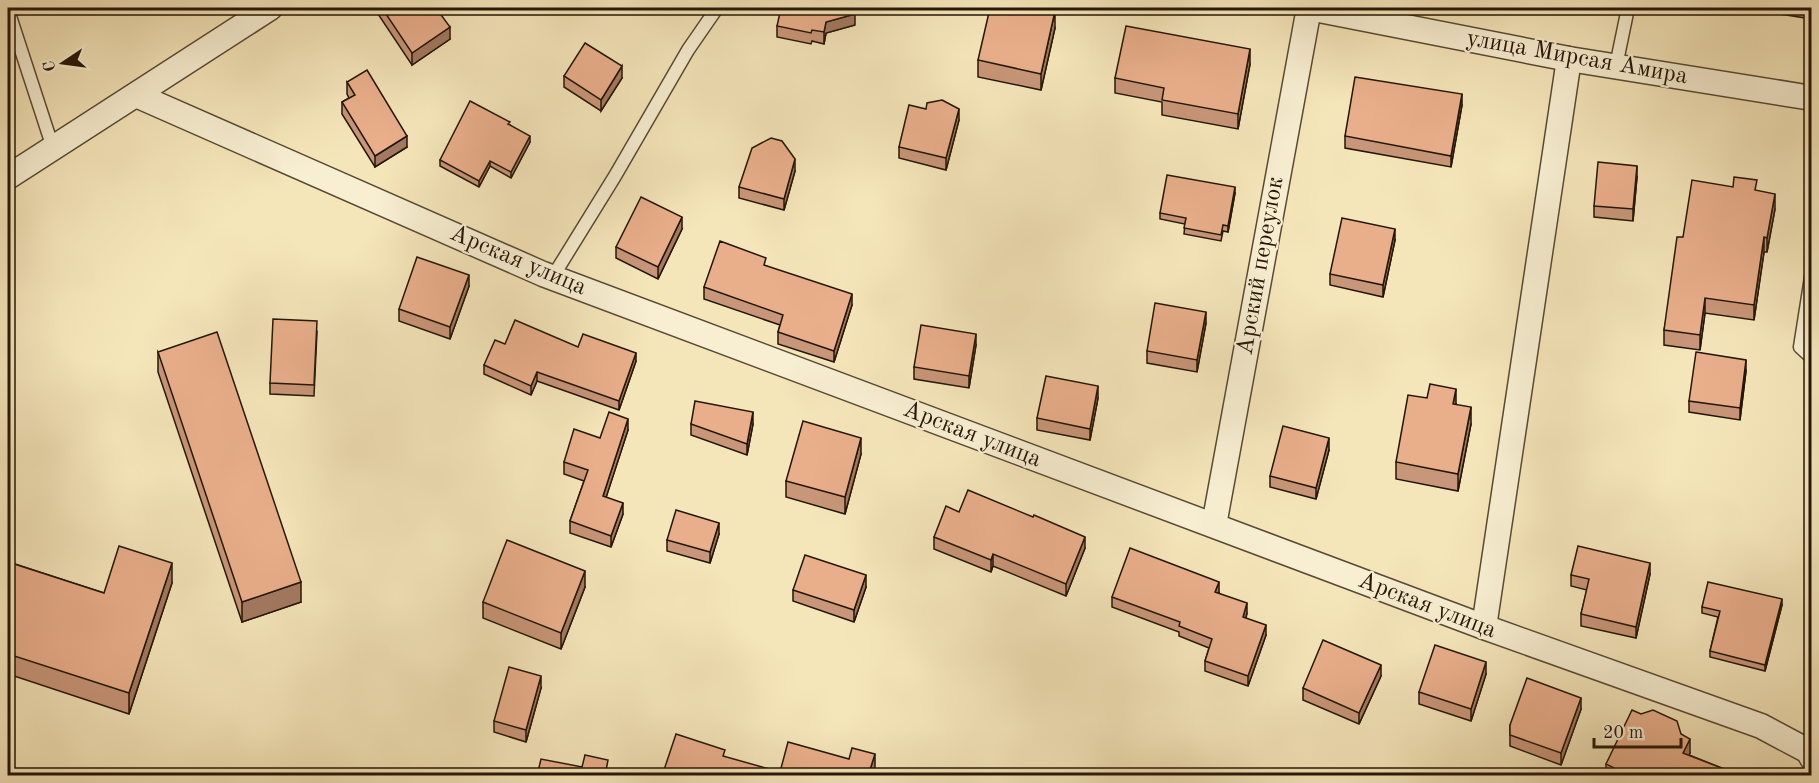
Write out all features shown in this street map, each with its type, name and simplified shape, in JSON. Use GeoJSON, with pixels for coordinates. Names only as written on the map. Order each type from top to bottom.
{"type":"FeatureCollection","features":[{"type":"Feature","properties":{"kind":"street"},"geometry":{"type":"LineString","coordinates":[[8,177],[270,8]]}},
{"type":"Feature","properties":{"kind":"street","name":"улица Мирсая Амира"},"geometry":{"type":"LineString","coordinates":[[1309,8],[1569,59],[1812,98]]}},
{"type":"Feature","properties":{"kind":"street","name":"Арский переулок"},"geometry":{"type":"LineString","coordinates":[[1214,525],[1309,8]]}},
{"type":"Feature","properties":{"kind":"street"},"geometry":{"type":"LineString","coordinates":[[1484,627],[1569,59]]}},
{"type":"Feature","properties":{"kind":"street","name":"Арская улица"},"geometry":{"type":"LineString","coordinates":[[136,95],[552,278],[1484,627],[1761,726],[1808,751],[1812,758]]}},
{"type":"Feature","properties":{"kind":"lane"},"geometry":{"type":"LineString","coordinates":[[552,278],[615,176],[688,50],[717,8]]}},
{"type":"Feature","properties":{"kind":"lane"},"geometry":{"type":"LineString","coordinates":[[1616,66],[1628,8]]}},
{"type":"Feature","properties":{"kind":"lane"},"geometry":{"type":"LineString","coordinates":[[8,10],[53,148]]}},
{"type":"Feature","properties":{"kind":"lane"},"geometry":{"type":"LineString","coordinates":[[1812,271],[1800,347],[1812,358]]}},
{"type":"Feature","properties":{"kind":"building"},"geometry":{"type":"Polygon","coordinates":[[[382,8],[436,8],[450,27],[412,53],[382,8]]]}},
{"type":"Feature","properties":{"kind":"building"},"geometry":{"type":"Polygon","coordinates":[[[781,8],[848,8],[855,14],[826,22],[824,32],[812,30],[811,33],[777,26],[781,8]]]}},
{"type":"Feature","properties":{"kind":"building"},"geometry":{"type":"Polygon","coordinates":[[[990,8],[1037,8],[1055,11],[1041,74],[978,60],[990,8]]]}},
{"type":"Feature","properties":{"kind":"building"},"geometry":{"type":"Polygon","coordinates":[[[1126,26],[1250,49],[1238,114],[1162,100],[1164,88],[1115,78],[1126,26]]]}},
{"type":"Feature","properties":{"kind":"building"},"geometry":{"type":"Polygon","coordinates":[[[585,43],[622,66],[601,100],[564,76],[585,43]]]}},
{"type":"Feature","properties":{"kind":"building"},"geometry":{"type":"Polygon","coordinates":[[[367,70],[407,136],[375,156],[342,102],[355,95],[347,82],[367,70]]]}},
{"type":"Feature","properties":{"kind":"building"},"geometry":{"type":"Polygon","coordinates":[[[1355,77],[1462,94],[1451,156],[1345,136],[1355,77]]]}},
{"type":"Feature","properties":{"kind":"building"},"geometry":{"type":"Polygon","coordinates":[[[942,100],[959,109],[946,158],[899,147],[909,105],[926,109],[927,103],[942,100]]]}},
{"type":"Feature","properties":{"kind":"building"},"geometry":{"type":"Polygon","coordinates":[[[470,101],[510,122],[508,124],[530,136],[511,172],[490,161],[479,181],[440,160],[470,101]]]}},
{"type":"Feature","properties":{"kind":"building"},"geometry":{"type":"Polygon","coordinates":[[[771,138],[782,141],[795,159],[784,199],[739,187],[752,148],[771,138]]]}},
{"type":"Feature","properties":{"kind":"building"},"geometry":{"type":"Polygon","coordinates":[[[1598,162],[1637,166],[1633,209],[1594,206],[1598,162]]]}},
{"type":"Feature","properties":{"kind":"building"},"geometry":{"type":"Polygon","coordinates":[[[1167,175],[1235,187],[1228,226],[1223,225],[1221,235],[1184,228],[1186,218],[1160,213],[1167,175]]]}},
{"type":"Feature","properties":{"kind":"building"},"geometry":{"type":"Polygon","coordinates":[[[1734,177],[1757,180],[1755,190],[1775,194],[1767,238],[1764,237],[1754,305],[1705,298],[1700,335],[1664,330],[1677,237],[1683,237],[1692,180],[1733,187],[1734,177]]]}},
{"type":"Feature","properties":{"kind":"building"},"geometry":{"type":"Polygon","coordinates":[[[641,197],[682,217],[658,267],[616,247],[641,197]]]}},
{"type":"Feature","properties":{"kind":"building"},"geometry":{"type":"Polygon","coordinates":[[[1342,218],[1395,229],[1383,285],[1330,274],[1342,218]]]}},
{"type":"Feature","properties":{"kind":"building"},"geometry":{"type":"Polygon","coordinates":[[[720,241],[766,258],[764,265],[852,294],[834,351],[778,332],[783,315],[704,287],[720,241]]]}},
{"type":"Feature","properties":{"kind":"building"},"geometry":{"type":"Polygon","coordinates":[[[417,257],[469,275],[450,327],[399,309],[417,257]]]}},
{"type":"Feature","properties":{"kind":"building"},"geometry":{"type":"Polygon","coordinates":[[[1155,303],[1206,312],[1197,360],[1147,351],[1155,303]]]}},
{"type":"Feature","properties":{"kind":"building"},"geometry":{"type":"Polygon","coordinates":[[[273,319],[317,321],[314,385],[270,383],[273,319]]]}},
{"type":"Feature","properties":{"kind":"building"},"geometry":{"type":"Polygon","coordinates":[[[515,320],[578,347],[583,334],[636,353],[619,401],[537,372],[531,386],[484,365],[495,340],[505,344],[515,320]]]}},
{"type":"Feature","properties":{"kind":"building"},"geometry":{"type":"Polygon","coordinates":[[[921,325],[976,334],[969,376],[914,367],[921,325]]]}},
{"type":"Feature","properties":{"kind":"building"},"geometry":{"type":"Polygon","coordinates":[[[217,332],[301,582],[242,602],[158,352],[217,332]]]}},
{"type":"Feature","properties":{"kind":"building"},"geometry":{"type":"Polygon","coordinates":[[[1696,352],[1746,360],[1740,408],[1689,401],[1696,352]]]}},
{"type":"Feature","properties":{"kind":"building"},"geometry":{"type":"Polygon","coordinates":[[[1046,376],[1098,386],[1090,429],[1037,418],[1046,376]]]}},
{"type":"Feature","properties":{"kind":"building"},"geometry":{"type":"Polygon","coordinates":[[[1430,384],[1456,389],[1453,404],[1471,407],[1458,474],[1396,462],[1408,395],[1427,398],[1430,384]]]}},
{"type":"Feature","properties":{"kind":"building"},"geometry":{"type":"Polygon","coordinates":[[[695,401],[753,412],[747,444],[691,424],[695,401]]]}},
{"type":"Feature","properties":{"kind":"building"},"geometry":{"type":"Polygon","coordinates":[[[609,412],[628,419],[603,496],[623,503],[611,536],[570,521],[588,470],[564,462],[574,429],[600,438],[609,412]]]}},
{"type":"Feature","properties":{"kind":"building"},"geometry":{"type":"Polygon","coordinates":[[[803,421],[861,438],[845,497],[786,481],[803,421]]]}},
{"type":"Feature","properties":{"kind":"building"},"geometry":{"type":"Polygon","coordinates":[[[1283,426],[1329,438],[1316,488],[1270,476],[1283,426]]]}},
{"type":"Feature","properties":{"kind":"building"},"geometry":{"type":"Polygon","coordinates":[[[968,490],[1085,537],[1066,584],[993,554],[991,560],[934,537],[946,506],[959,512],[968,490]]]}},
{"type":"Feature","properties":{"kind":"building"},"geometry":{"type":"Polygon","coordinates":[[[676,510],[719,523],[710,552],[667,540],[676,510]]]}},
{"type":"Feature","properties":{"kind":"building"},"geometry":{"type":"Polygon","coordinates":[[[507,540],[585,571],[561,633],[483,602],[507,540]]]}},
{"type":"Feature","properties":{"kind":"building"},"geometry":{"type":"Polygon","coordinates":[[[119,546],[172,563],[129,693],[8,654],[8,562],[104,593],[119,546]]]}},
{"type":"Feature","properties":{"kind":"building"},"geometry":{"type":"Polygon","coordinates":[[[1578,546],[1650,563],[1636,627],[1581,614],[1589,579],[1571,575],[1578,546]]]}},
{"type":"Feature","properties":{"kind":"building"},"geometry":{"type":"Polygon","coordinates":[[[1130,548],[1219,582],[1215,592],[1247,603],[1243,617],[1266,625],[1248,676],[1205,661],[1212,639],[1179,626],[1180,622],[1112,597],[1130,548]]]}},
{"type":"Feature","properties":{"kind":"building"},"geometry":{"type":"Polygon","coordinates":[[[805,555],[866,575],[854,610],[793,590],[805,555]]]}},
{"type":"Feature","properties":{"kind":"building"},"geometry":{"type":"Polygon","coordinates":[[[1708,582],[1782,599],[1765,665],[1710,651],[1720,611],[1702,607],[1708,582]]]}},
{"type":"Feature","properties":{"kind":"building"},"geometry":{"type":"Polygon","coordinates":[[[1323,640],[1381,665],[1359,713],[1303,688],[1323,640]]]}},
{"type":"Feature","properties":{"kind":"building"},"geometry":{"type":"Polygon","coordinates":[[[1435,645],[1486,662],[1471,709],[1419,692],[1435,645]]]}},
{"type":"Feature","properties":{"kind":"building"},"geometry":{"type":"Polygon","coordinates":[[[509,667],[541,676],[526,730],[494,721],[509,667]]]}},
{"type":"Feature","properties":{"kind":"building"},"geometry":{"type":"Polygon","coordinates":[[[1527,678],[1581,698],[1561,753],[1510,735],[1510,725],[1527,678]]]}},
{"type":"Feature","properties":{"kind":"building"},"geometry":{"type":"Polygon","coordinates":[[[1632,710],[1641,714],[1653,710],[1677,721],[1681,734],[1690,739],[1683,753],[1742,776],[1630,776],[1606,764],[1632,710]]]}},
{"type":"Feature","properties":{"kind":"building"},"geometry":{"type":"Polygon","coordinates":[[[676,734],[725,750],[723,756],[780,772],[788,742],[849,759],[852,748],[875,754],[868,776],[662,776],[676,734]]]}},
{"type":"Feature","properties":{"kind":"building"},"geometry":{"type":"Polygon","coordinates":[[[585,755],[608,760],[605,776],[537,776],[541,759],[582,767],[585,755]]]}}]}
